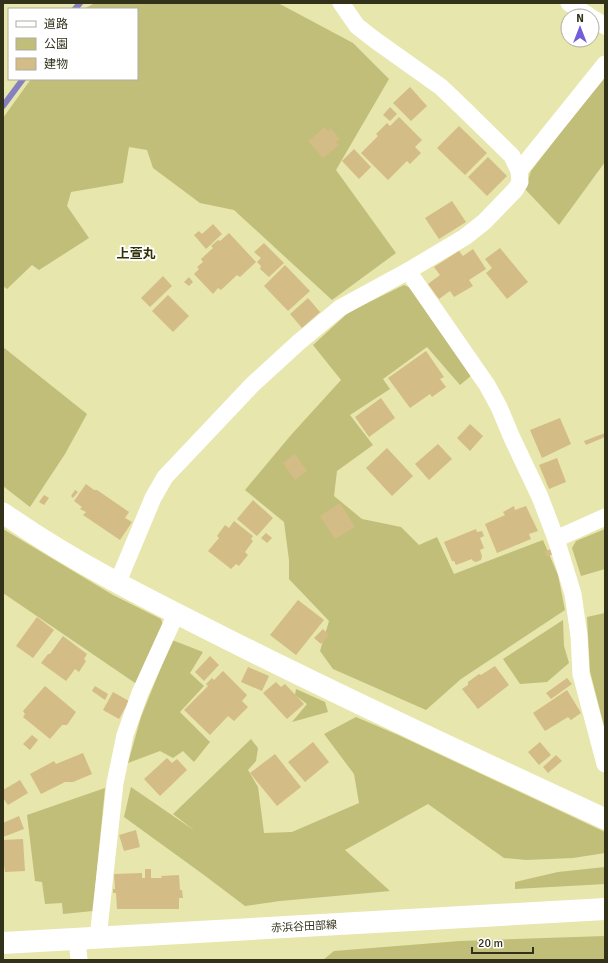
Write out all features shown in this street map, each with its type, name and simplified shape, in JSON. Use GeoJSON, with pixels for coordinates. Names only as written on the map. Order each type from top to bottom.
{"type":"FeatureCollection","features":[{"type":"Feature","properties":{"kind":"main road","name":"赤浜谷田部線"},"geometry":{"type":"LineString","coordinates":[[3,943],[78,950],[98,938],[605,909]]}},
{"type":"Feature","properties":{"kind":"street"},"geometry":{"type":"LineString","coordinates":[[117,584],[153,498],[165,477],[252,385],[299,342],[340,308],[408,271],[465,237],[484,222],[516,190],[520,182],[519,171],[512,156],[446,92],[357,26],[342,3]]}},
{"type":"Feature","properties":{"kind":"street"},"geometry":{"type":"LineString","coordinates":[[519,171],[605,64]]}},
{"type":"Feature","properties":{"kind":"street"},"geometry":{"type":"LineString","coordinates":[[408,271],[487,385],[499,407],[540,497],[556,539],[573,594],[579,636],[581,674],[605,764]]}},
{"type":"Feature","properties":{"kind":"street"},"geometry":{"type":"LineString","coordinates":[[3,513],[35,536],[117,584],[360,705],[605,820]]}},
{"type":"Feature","properties":{"kind":"street"},"geometry":{"type":"LineString","coordinates":[[556,539],[605,517]]}},
{"type":"Feature","properties":{"kind":"street"},"geometry":{"type":"LineString","coordinates":[[98,938],[115,783],[125,735],[140,693],[176,614]]}},
{"type":"Feature","properties":{"kind":"green space"},"geometry":{"type":"Polygon","coordinates":[[[95,3],[278,3],[353,43],[389,79],[336,170],[396,253],[332,300],[234,210],[200,203],[153,168],[147,150],[129,147],[123,183],[71,192],[67,206],[89,238],[39,270],[32,265],[7,289],[3,286],[3,118],[30,80],[138,80],[138,8],[86,8],[95,3]]]}},
{"type":"Feature","properties":{"kind":"green space"},"geometry":{"type":"Polygon","coordinates":[[[605,75],[605,162],[559,225],[525,189],[531,171],[605,75]]]}},
{"type":"Feature","properties":{"kind":"green space"},"geometry":{"type":"Polygon","coordinates":[[[404,285],[413,289],[472,375],[460,385],[427,347],[383,379],[390,389],[350,415],[373,445],[337,471],[334,496],[362,519],[401,527],[419,545],[437,537],[454,574],[543,540],[558,575],[565,610],[461,679],[426,710],[333,669],[320,651],[329,621],[289,579],[289,560],[284,522],[245,490],[291,435],[341,380],[313,345],[349,312],[404,285]]]}},
{"type":"Feature","properties":{"kind":"green space"},"geometry":{"type":"Polygon","coordinates":[[[3,347],[87,414],[65,454],[30,507],[3,486],[3,347]]]}},
{"type":"Feature","properties":{"kind":"green space"},"geometry":{"type":"Polygon","coordinates":[[[3,529],[113,595],[161,619],[163,625],[138,685],[3,593],[3,529]]]}},
{"type":"Feature","properties":{"kind":"green space"},"geometry":{"type":"Polygon","coordinates":[[[605,529],[605,569],[581,576],[572,548],[576,541],[605,529]]]}},
{"type":"Feature","properties":{"kind":"green space"},"geometry":{"type":"Polygon","coordinates":[[[605,613],[605,730],[590,671],[587,617],[605,613]]]}},
{"type":"Feature","properties":{"kind":"green space"},"geometry":{"type":"Polygon","coordinates":[[[563,620],[564,646],[569,663],[547,682],[520,684],[503,659],[563,620]]]}},
{"type":"Feature","properties":{"kind":"green space"},"geometry":{"type":"Polygon","coordinates":[[[172,640],[203,652],[190,673],[204,686],[180,712],[210,742],[194,762],[183,751],[173,758],[160,751],[128,763],[141,717],[172,640]]]}},
{"type":"Feature","properties":{"kind":"green space"},"geometry":{"type":"Polygon","coordinates":[[[296,689],[325,702],[328,712],[292,722],[307,704],[295,695],[296,689]]]}},
{"type":"Feature","properties":{"kind":"green space"},"geometry":{"type":"Polygon","coordinates":[[[356,717],[398,735],[605,832],[605,853],[573,858],[526,860],[504,858],[428,804],[345,850],[390,891],[280,901],[245,906],[124,817],[131,787],[195,831],[173,814],[251,739],[258,748],[256,761],[248,770],[258,787],[264,833],[292,832],[359,803],[354,774],[324,734],[356,717]]]}},
{"type":"Feature","properties":{"kind":"green space"},"geometry":{"type":"Polygon","coordinates":[[[105,788],[93,911],[63,914],[62,903],[45,904],[42,882],[35,881],[27,815],[105,788]]]}},
{"type":"Feature","properties":{"kind":"green space"},"geometry":{"type":"Polygon","coordinates":[[[605,867],[605,884],[515,889],[515,882],[558,872],[605,867]]]}},
{"type":"Feature","properties":{"kind":"green space"},"geometry":{"type":"Polygon","coordinates":[[[605,936],[605,960],[323,960],[334,951],[460,941],[605,936]]]}},
{"type":"Feature","properties":{"kind":"building"},"geometry":{"type":"Polygon","coordinates":[[[410,87],[427,106],[411,121],[393,103],[410,87]]]}},
{"type":"Feature","properties":{"kind":"building"},"geometry":{"type":"Polygon","coordinates":[[[390,107],[397,114],[390,121],[383,115],[390,107]]]}},
{"type":"Feature","properties":{"kind":"building"},"geometry":{"type":"Polygon","coordinates":[[[399,117],[422,140],[415,147],[421,153],[410,164],[407,161],[388,180],[361,153],[378,136],[376,134],[387,123],[390,126],[399,117]]]}},
{"type":"Feature","properties":{"kind":"building"},"geometry":{"type":"Polygon","coordinates":[[[459,126],[487,153],[465,175],[437,148],[459,126]]]}},
{"type":"Feature","properties":{"kind":"building"},"geometry":{"type":"Polygon","coordinates":[[[325,127],[328,131],[331,128],[340,139],[336,142],[339,145],[323,158],[308,141],[325,127]]]}},
{"type":"Feature","properties":{"kind":"building"},"geometry":{"type":"Polygon","coordinates":[[[354,149],[371,167],[359,179],[342,161],[354,149]]]}},
{"type":"Feature","properties":{"kind":"building"},"geometry":{"type":"Polygon","coordinates":[[[488,157],[507,176],[487,196],[468,177],[488,157]]]}},
{"type":"Feature","properties":{"kind":"building"},"geometry":{"type":"Polygon","coordinates":[[[452,201],[466,222],[439,239],[425,218],[452,201]]]}},
{"type":"Feature","properties":{"kind":"building"},"geometry":{"type":"Polygon","coordinates":[[[213,224],[222,234],[206,249],[194,235],[199,231],[202,234],[213,224]]]}},
{"type":"Feature","properties":{"kind":"building"},"geometry":{"type":"Polygon","coordinates":[[[229,233],[256,262],[240,277],[237,275],[221,290],[218,288],[213,294],[194,274],[199,269],[197,267],[203,262],[201,259],[213,248],[211,246],[218,240],[220,241],[229,233]]]}},
{"type":"Feature","properties":{"kind":"building"},"geometry":{"type":"Polygon","coordinates":[[[264,243],[284,263],[269,277],[260,269],[261,266],[257,262],[261,258],[254,252],[264,243]]]}},
{"type":"Feature","properties":{"kind":"building"},"geometry":{"type":"Polygon","coordinates":[[[500,248],[528,282],[507,299],[486,273],[492,268],[485,259],[500,248]]]}},
{"type":"Feature","properties":{"kind":"building"},"geometry":{"type":"Polygon","coordinates":[[[473,249],[486,269],[469,280],[473,286],[454,297],[450,291],[439,299],[428,284],[440,275],[434,267],[459,251],[463,256],[473,249]]]}},
{"type":"Feature","properties":{"kind":"building"},"geometry":{"type":"Polygon","coordinates":[[[285,265],[310,291],[288,311],[264,286],[285,265]]]}},
{"type":"Feature","properties":{"kind":"building"},"geometry":{"type":"Polygon","coordinates":[[[163,276],[172,286],[150,307],[141,298],[163,276]]]}},
{"type":"Feature","properties":{"kind":"building"},"geometry":{"type":"Polygon","coordinates":[[[189,277],[193,282],[189,286],[184,282],[189,277]]]}},
{"type":"Feature","properties":{"kind":"building"},"geometry":{"type":"Polygon","coordinates":[[[168,295],[189,316],[173,332],[152,311],[168,295]]]}},
{"type":"Feature","properties":{"kind":"building"},"geometry":{"type":"Polygon","coordinates":[[[308,298],[320,312],[302,328],[290,314],[308,298]]]}},
{"type":"Feature","properties":{"kind":"building"},"geometry":{"type":"Polygon","coordinates":[[[426,351],[444,377],[440,379],[446,387],[432,397],[430,394],[410,408],[388,378],[426,351]]]}},
{"type":"Feature","properties":{"kind":"building"},"geometry":{"type":"Polygon","coordinates":[[[381,398],[395,418],[369,437],[355,417],[381,398]]]}},
{"type":"Feature","properties":{"kind":"building"},"geometry":{"type":"Polygon","coordinates":[[[560,418],[571,444],[542,458],[530,430],[560,418]]]}},
{"type":"Feature","properties":{"kind":"building"},"geometry":{"type":"Polygon","coordinates":[[[470,424],[483,436],[470,451],[457,438],[470,424]]]}},
{"type":"Feature","properties":{"kind":"building"},"geometry":{"type":"Polygon","coordinates":[[[605,433],[605,437],[586,445],[584,441],[605,433]]]}},
{"type":"Feature","properties":{"kind":"building"},"geometry":{"type":"Polygon","coordinates":[[[438,444],[452,459],[429,480],[415,464],[438,444]]]}},
{"type":"Feature","properties":{"kind":"building"},"geometry":{"type":"Polygon","coordinates":[[[387,448],[413,476],[392,496],[366,468],[387,448]]]}},
{"type":"Feature","properties":{"kind":"building"},"geometry":{"type":"Polygon","coordinates":[[[295,454],[307,471],[295,480],[283,463],[295,454]]]}},
{"type":"Feature","properties":{"kind":"building"},"geometry":{"type":"Polygon","coordinates":[[[557,458],[566,482],[549,489],[539,465],[557,458]]]}},
{"type":"Feature","properties":{"kind":"building"},"geometry":{"type":"Polygon","coordinates":[[[86,484],[129,512],[125,518],[132,522],[120,540],[83,515],[86,512],[80,509],[82,507],[74,501],[86,484]]]}},
{"type":"Feature","properties":{"kind":"building"},"geometry":{"type":"Polygon","coordinates":[[[75,490],[78,492],[73,498],[71,496],[75,490]]]}},
{"type":"Feature","properties":{"kind":"building"},"geometry":{"type":"Polygon","coordinates":[[[44,495],[49,498],[44,505],[39,502],[44,495]]]}},
{"type":"Feature","properties":{"kind":"building"},"geometry":{"type":"Polygon","coordinates":[[[253,500],[273,518],[257,536],[237,519],[253,500]]]}},
{"type":"Feature","properties":{"kind":"building"},"geometry":{"type":"Polygon","coordinates":[[[340,503],[355,527],[335,539],[320,516],[340,503]]]}},
{"type":"Feature","properties":{"kind":"building"},"geometry":{"type":"Polygon","coordinates":[[[514,506],[515,510],[526,506],[538,531],[529,534],[531,539],[497,553],[485,524],[505,515],[503,512],[514,506]]]}},
{"type":"Feature","properties":{"kind":"building"},"geometry":{"type":"Polygon","coordinates":[[[234,521],[253,536],[251,539],[253,541],[245,552],[248,555],[239,566],[236,564],[231,569],[208,551],[219,538],[217,536],[225,525],[229,528],[234,521]]]}},
{"type":"Feature","properties":{"kind":"building"},"geometry":{"type":"Polygon","coordinates":[[[476,529],[477,532],[482,531],[484,536],[480,538],[484,548],[480,550],[482,556],[481,560],[476,562],[472,559],[456,565],[454,561],[452,561],[444,542],[476,529]]]}},
{"type":"Feature","properties":{"kind":"building"},"geometry":{"type":"Polygon","coordinates":[[[266,533],[272,538],[267,543],[261,538],[266,533]]]}},
{"type":"Feature","properties":{"kind":"building"},"geometry":{"type":"Polygon","coordinates":[[[552,549],[553,554],[546,557],[545,551],[552,549]]]}},
{"type":"Feature","properties":{"kind":"building"},"geometry":{"type":"Polygon","coordinates":[[[298,600],[324,620],[296,655],[270,635],[298,600]]]}},
{"type":"Feature","properties":{"kind":"building"},"geometry":{"type":"Polygon","coordinates":[[[37,617],[54,630],[33,658],[16,646],[37,617]]]}},
{"type":"Feature","properties":{"kind":"building"},"geometry":{"type":"Polygon","coordinates":[[[323,629],[329,635],[321,644],[314,638],[323,629]]]}},
{"type":"Feature","properties":{"kind":"building"},"geometry":{"type":"Polygon","coordinates":[[[63,636],[87,654],[84,659],[86,661],[79,672],[75,669],[66,681],[41,663],[48,654],[50,654],[63,636]]]}},
{"type":"Feature","properties":{"kind":"building"},"geometry":{"type":"Polygon","coordinates":[[[210,656],[219,665],[204,681],[195,672],[210,656]]]}},
{"type":"Feature","properties":{"kind":"building"},"geometry":{"type":"Polygon","coordinates":[[[495,666],[509,685],[478,709],[462,689],[468,685],[468,682],[479,674],[481,675],[495,666]]]}},
{"type":"Feature","properties":{"kind":"building"},"geometry":{"type":"Polygon","coordinates":[[[248,667],[269,676],[262,691],[241,682],[248,667]]]}},
{"type":"Feature","properties":{"kind":"building"},"geometry":{"type":"Polygon","coordinates":[[[223,671],[247,695],[242,701],[248,707],[234,721],[228,716],[210,735],[184,710],[208,686],[206,684],[212,678],[214,680],[223,671]]]}},
{"type":"Feature","properties":{"kind":"building"},"geometry":{"type":"Polygon","coordinates":[[[567,678],[572,684],[551,699],[546,693],[567,678]]]}},
{"type":"Feature","properties":{"kind":"building"},"geometry":{"type":"Polygon","coordinates":[[[276,682],[281,687],[285,684],[304,704],[287,719],[263,693],[276,682]]]}},
{"type":"Feature","properties":{"kind":"building"},"geometry":{"type":"Polygon","coordinates":[[[45,686],[76,712],[67,725],[62,725],[50,739],[23,717],[25,714],[23,711],[45,686]]]}},
{"type":"Feature","properties":{"kind":"building"},"geometry":{"type":"Polygon","coordinates":[[[95,686],[108,694],[105,700],[92,691],[95,686]]]}},
{"type":"Feature","properties":{"kind":"building"},"geometry":{"type":"Polygon","coordinates":[[[567,690],[581,713],[571,720],[568,717],[545,731],[533,713],[567,690]]]}},
{"type":"Feature","properties":{"kind":"building"},"geometry":{"type":"Polygon","coordinates":[[[113,692],[129,701],[119,719],[103,710],[113,692]]]}},
{"type":"Feature","properties":{"kind":"building"},"geometry":{"type":"Polygon","coordinates":[[[32,735],[38,740],[30,750],[23,744],[32,735]]]}},
{"type":"Feature","properties":{"kind":"building"},"geometry":{"type":"Polygon","coordinates":[[[313,742],[329,762],[305,782],[288,762],[313,742]]]}},
{"type":"Feature","properties":{"kind":"building"},"geometry":{"type":"Polygon","coordinates":[[[540,742],[551,755],[539,765],[528,752],[540,742]]]}},
{"type":"Feature","properties":{"kind":"building"},"geometry":{"type":"Polygon","coordinates":[[[83,753],[92,774],[73,782],[65,782],[41,794],[30,774],[54,761],[56,764],[83,753]]]}},
{"type":"Feature","properties":{"kind":"building"},"geometry":{"type":"Polygon","coordinates":[[[275,754],[301,787],[277,806],[250,773],[275,754]]]}},
{"type":"Feature","properties":{"kind":"building"},"geometry":{"type":"Polygon","coordinates":[[[556,755],[562,761],[548,773],[543,767],[556,755]]]}},
{"type":"Feature","properties":{"kind":"building"},"geometry":{"type":"Polygon","coordinates":[[[167,758],[172,763],[177,759],[187,770],[160,796],[144,779],[167,758]]]}},
{"type":"Feature","properties":{"kind":"building"},"geometry":{"type":"Polygon","coordinates":[[[20,780],[28,793],[8,805],[3,798],[3,790],[20,780]]]}},
{"type":"Feature","properties":{"kind":"building"},"geometry":{"type":"Polygon","coordinates":[[[19,816],[24,829],[3,837],[3,823],[19,816]]]}},
{"type":"Feature","properties":{"kind":"building"},"geometry":{"type":"Polygon","coordinates":[[[136,830],[140,847],[124,851],[119,835],[136,830]]]}},
{"type":"Feature","properties":{"kind":"building"},"geometry":{"type":"Polygon","coordinates":[[[23,839],[25,871],[5,872],[3,865],[3,840],[23,839]]]}},
{"type":"Feature","properties":{"kind":"building"},"geometry":{"type":"Polygon","coordinates":[[[145,869],[151,869],[151,878],[179,875],[180,890],[182,890],[183,898],[179,898],[179,909],[117,909],[116,893],[113,893],[113,889],[115,889],[114,874],[142,873],[142,878],[145,878],[145,869]]]}},
{"type":"Feature","properties":{"kind":"waterway"},"geometry":{"type":"LineString","coordinates":[[76,8],[80,3]]}},
{"type":"Feature","properties":{"kind":"waterway"},"geometry":{"type":"LineString","coordinates":[[3,106],[22,80]]}},
{"type":"Feature","properties":{"kind":"district","name":"上萱丸"},"geometry":{"type":"Point","coordinates":[136,253]}}]}
